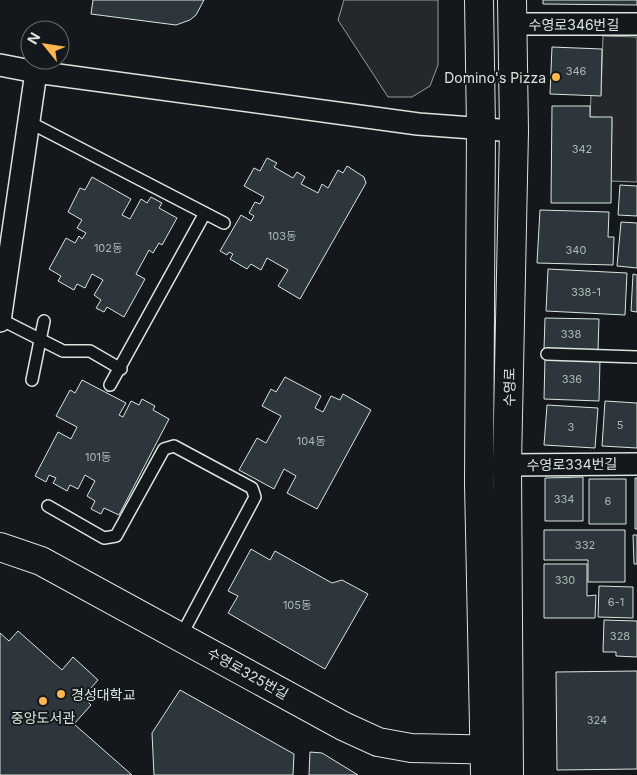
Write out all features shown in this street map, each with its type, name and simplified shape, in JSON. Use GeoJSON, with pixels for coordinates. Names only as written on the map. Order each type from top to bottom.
{"type":"FeatureCollection","features":[{"type":"Feature","properties":{"kind":"main road","name":"수영로"},"geometry":{"type":"LineString","coordinates":[[479,0],[481,128],[479,482],[497,763]]}},
{"type":"Feature","properties":{"kind":"main road","name":"수영로"},"geometry":{"type":"LineString","coordinates":[[497,763],[507,465],[514,130],[512,12]]}},
{"type":"Feature","properties":{"kind":"main road","name":"수영로325번길"},"geometry":{"type":"LineString","coordinates":[[0,547],[41,561],[343,726],[378,742],[497,763]]}},
{"type":"Feature","properties":{"kind":"street","name":"수영로346번길"},"geometry":{"type":"LineString","coordinates":[[512,12],[637,24]]}},
{"type":"Feature","properties":{"kind":"street"},"geometry":{"type":"LineString","coordinates":[[0,65],[36,72],[377,119],[514,130]]}},
{"type":"Feature","properties":{"kind":"street"},"geometry":{"type":"LineString","coordinates":[[0,320],[36,72]]}},
{"type":"Feature","properties":{"kind":"street","name":"수영로334번길"},"geometry":{"type":"LineString","coordinates":[[507,465],[637,464]]}},
{"type":"Feature","properties":{"kind":"lane"},"geometry":{"type":"LineString","coordinates":[[29,122],[224,223]]}},
{"type":"Feature","properties":{"kind":"lane"},"geometry":{"type":"LineString","coordinates":[[110,385],[205,213]]}},
{"type":"Feature","properties":{"kind":"lane"},"geometry":{"type":"LineString","coordinates":[[0,320],[63,350],[90,351],[121,368]]}},
{"type":"Feature","properties":{"kind":"lane"},"geometry":{"type":"LineString","coordinates":[[32,380],[44,321]]}},
{"type":"Feature","properties":{"kind":"lane"},"geometry":{"type":"LineString","coordinates":[[548,354],[637,357]]}},
{"type":"Feature","properties":{"kind":"lane"},"geometry":{"type":"LineString","coordinates":[[48,506],[104,538],[116,536],[164,449],[174,446],[252,488],[255,498],[180,636]]}},
{"type":"Feature","properties":{"kind":"shaded area"},"geometry":{"type":"Polygon","coordinates":[[[344,0],[438,0],[438,65],[430,86],[412,97],[388,97],[338,20],[344,0]]]}},
{"type":"Feature","properties":{"kind":"shaded area"},"geometry":{"type":"Polygon","coordinates":[[[603,36],[637,37],[637,182],[611,181],[612,118],[590,117],[591,95],[601,95],[603,36]]]}},
{"type":"Feature","properties":{"kind":"building"},"geometry":{"type":"Polygon","coordinates":[[[93,0],[204,0],[196,15],[190,20],[176,25],[91,14],[93,0]]]}},
{"type":"Feature","properties":{"kind":"building"},"geometry":{"type":"Polygon","coordinates":[[[543,0],[637,0],[637,5],[543,4],[543,0]]]}},
{"type":"Feature","properties":{"kind":"building"},"geometry":{"type":"Polygon","coordinates":[[[552,47],[602,49],[601,96],[550,94],[552,47]]]}},
{"type":"Feature","properties":{"kind":"building"},"geometry":{"type":"Polygon","coordinates":[[[552,106],[590,106],[590,117],[612,117],[611,203],[551,203],[552,106]]]}},
{"type":"Feature","properties":{"kind":"building"},"geometry":{"type":"Polygon","coordinates":[[[267,158],[277,163],[274,167],[293,178],[297,172],[305,177],[301,184],[318,193],[322,184],[328,188],[338,170],[343,173],[347,166],[364,177],[366,183],[300,299],[278,286],[288,270],[267,258],[261,270],[251,264],[247,269],[230,259],[233,254],[229,252],[227,255],[220,251],[241,215],[251,221],[254,216],[249,213],[255,202],[260,204],[264,197],[244,186],[254,168],[260,171],[267,158]]]}},
{"type":"Feature","properties":{"kind":"building"},"geometry":{"type":"Polygon","coordinates":[[[92,177],[131,199],[122,215],[130,219],[141,199],[147,203],[151,197],[162,203],[159,208],[177,218],[162,245],[159,243],[153,253],[149,250],[136,274],[145,279],[124,317],[107,307],[104,312],[96,308],[101,300],[94,295],[103,280],[92,274],[85,288],[77,284],[74,290],[58,281],[61,276],[49,269],[66,238],[75,243],[79,236],[82,239],[86,233],[77,228],[82,220],[68,212],[80,188],[85,190],[92,177]]]}},
{"type":"Feature","properties":{"kind":"building"},"geometry":{"type":"Polygon","coordinates":[[[620,185],[637,186],[637,216],[618,215],[620,185]]]}},
{"type":"Feature","properties":{"kind":"building"},"geometry":{"type":"Polygon","coordinates":[[[540,210],[609,212],[608,237],[614,237],[613,265],[537,263],[540,210]]]}},
{"type":"Feature","properties":{"kind":"building"},"geometry":{"type":"Polygon","coordinates":[[[621,222],[637,223],[637,268],[617,266],[621,222]]]}},
{"type":"Feature","properties":{"kind":"building"},"geometry":{"type":"Polygon","coordinates":[[[548,269],[627,273],[625,315],[546,311],[548,269]]]}},
{"type":"Feature","properties":{"kind":"building"},"geometry":{"type":"Polygon","coordinates":[[[633,274],[637,275],[637,312],[631,311],[633,274]]]}},
{"type":"Feature","properties":{"kind":"building"},"geometry":{"type":"Polygon","coordinates":[[[545,318],[599,319],[598,350],[544,349],[545,318]]]}},
{"type":"Feature","properties":{"kind":"building"},"geometry":{"type":"Polygon","coordinates":[[[545,358],[600,359],[599,401],[544,399],[545,358]]]}},
{"type":"Feature","properties":{"kind":"building"},"geometry":{"type":"Polygon","coordinates":[[[285,377],[321,396],[315,408],[323,412],[331,396],[340,400],[343,394],[371,410],[317,509],[287,493],[296,476],[284,469],[274,489],[239,470],[257,438],[266,443],[281,416],[262,406],[271,389],[276,392],[285,377]]]}},
{"type":"Feature","properties":{"kind":"building"},"geometry":{"type":"Polygon","coordinates":[[[82,380],[126,403],[119,415],[123,417],[131,401],[139,405],[142,399],[155,406],[153,410],[169,419],[119,515],[104,508],[101,514],[91,509],[95,501],[87,496],[95,481],[85,475],[78,489],[70,485],[67,491],[53,483],[56,478],[49,475],[46,482],[35,476],[58,432],[71,439],[77,427],[56,416],[70,390],[75,393],[82,380]]]}},
{"type":"Feature","properties":{"kind":"building"},"geometry":{"type":"Polygon","coordinates":[[[605,401],[637,403],[637,448],[602,446],[605,401]]]}},
{"type":"Feature","properties":{"kind":"building"},"geometry":{"type":"Polygon","coordinates":[[[547,405],[598,408],[595,448],[544,445],[547,405]]]}},
{"type":"Feature","properties":{"kind":"building"},"geometry":{"type":"Polygon","coordinates":[[[583,477],[583,521],[545,521],[545,478],[583,477]]]}},
{"type":"Feature","properties":{"kind":"building"},"geometry":{"type":"Polygon","coordinates":[[[635,478],[637,478],[637,529],[635,529],[635,478]]]}},
{"type":"Feature","properties":{"kind":"building"},"geometry":{"type":"Polygon","coordinates":[[[589,479],[626,479],[626,524],[589,524],[589,479]]]}},
{"type":"Feature","properties":{"kind":"building"},"geometry":{"type":"Polygon","coordinates":[[[544,530],[625,530],[625,582],[588,582],[588,560],[544,560],[544,530]]]}},
{"type":"Feature","properties":{"kind":"building"},"geometry":{"type":"Polygon","coordinates":[[[633,535],[637,535],[637,564],[634,564],[633,535]]]}},
{"type":"Feature","properties":{"kind":"building"},"geometry":{"type":"Polygon","coordinates":[[[251,549],[270,560],[275,551],[332,583],[342,580],[368,594],[325,669],[228,613],[238,596],[228,591],[251,549]]]}},
{"type":"Feature","properties":{"kind":"building"},"geometry":{"type":"Polygon","coordinates":[[[544,564],[587,564],[587,596],[596,595],[595,618],[544,618],[544,564]]]}},
{"type":"Feature","properties":{"kind":"building"},"geometry":{"type":"Polygon","coordinates":[[[599,586],[633,587],[633,618],[598,617],[599,586]]]}},
{"type":"Feature","properties":{"kind":"building"},"geometry":{"type":"Polygon","coordinates":[[[604,620],[637,621],[637,657],[616,656],[616,652],[603,652],[604,620]]]}},
{"type":"Feature","properties":{"kind":"building","name":"중앙도서관"},"geometry":{"type":"Polygon","coordinates":[[[18,631],[62,670],[73,657],[98,680],[83,697],[91,705],[74,724],[132,775],[0,775],[0,633],[9,641],[18,631]]]}},
{"type":"Feature","properties":{"kind":"building"},"geometry":{"type":"Polygon","coordinates":[[[637,671],[637,769],[557,770],[556,672],[637,671]]]}},
{"type":"Feature","properties":{"kind":"building"},"geometry":{"type":"Polygon","coordinates":[[[180,690],[294,754],[293,775],[154,775],[152,733],[180,690]]]}},
{"type":"Feature","properties":{"kind":"building"},"geometry":{"type":"Polygon","coordinates":[[[310,752],[322,753],[358,775],[309,775],[310,752]]]}},
{"type":"Feature","properties":{"kind":"place","name":"Domino's Pizza"},"geometry":{"type":"Point","coordinates":[556,77]}},
{"type":"Feature","properties":{"kind":"place","name":"경성대학교"},"geometry":{"type":"Point","coordinates":[61,694]}},
{"type":"Feature","properties":{"kind":"place","name":"중앙도서관"},"geometry":{"type":"Point","coordinates":[43,701]}}]}
